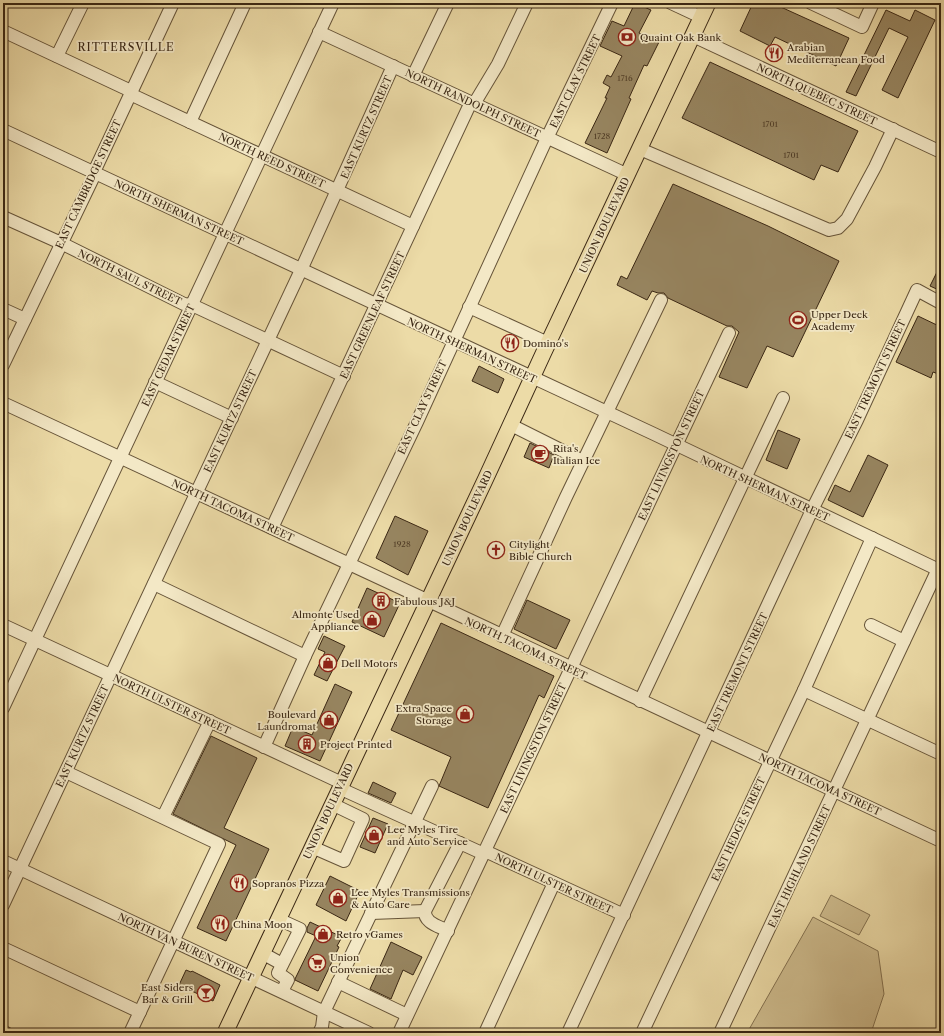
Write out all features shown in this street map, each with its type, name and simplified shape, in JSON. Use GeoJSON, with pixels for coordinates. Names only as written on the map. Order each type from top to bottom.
{"type":"FeatureCollection","features":[{"type":"Feature","properties":{"kind":"main road","name":"UNION BOULEVARD"},"geometry":{"type":"LineString","coordinates":[[225,1033],[708,3]]}},
{"type":"Feature","properties":{"kind":"street"},"geometry":{"type":"LineString","coordinates":[[57,56],[83,3]]}},
{"type":"Feature","properties":{"kind":"street","name":"EAST CAMBRIDGE STREET"},"geometry":{"type":"LineString","coordinates":[[3,365],[93,178],[94,172],[129,91],[173,3]]}},
{"type":"Feature","properties":{"kind":"street"},"geometry":{"type":"LineString","coordinates":[[190,122],[245,3]]}},
{"type":"Feature","properties":{"kind":"street","name":"EAST CEDAR STREET"},"geometry":{"type":"LineString","coordinates":[[3,708],[333,3]]}},
{"type":"Feature","properties":{"kind":"street"},"geometry":{"type":"LineString","coordinates":[[413,76],[448,3]]}},
{"type":"Feature","properties":{"kind":"street","name":"EAST GREENLEAF STREET"},"geometry":{"type":"LineString","coordinates":[[272,528],[413,226],[473,103],[498,64],[527,3]]}},
{"type":"Feature","properties":{"kind":"street","name":"EAST CLAY STREET"},"geometry":{"type":"LineString","coordinates":[[264,746],[305,656],[417,422],[547,138],[612,3]]}},
{"type":"Feature","properties":{"kind":"street"},"geometry":{"type":"LineString","coordinates":[[812,3],[862,27],[873,3]]}},
{"type":"Feature","properties":{"kind":"street"},"geometry":{"type":"LineString","coordinates":[[674,4],[701,17]]}},
{"type":"Feature","properties":{"kind":"street","name":"NORTH REED STREET"},"geometry":{"type":"LineString","coordinates":[[3,31],[190,122],[413,226]]}},
{"type":"Feature","properties":{"kind":"street","name":"NORTH RANDOLPH STREET"},"geometry":{"type":"LineString","coordinates":[[319,32],[628,175]]}},
{"type":"Feature","properties":{"kind":"street","name":"NORTH QUEBEC STREET"},"geometry":{"type":"LineString","coordinates":[[693,36],[941,152]]}},
{"type":"Feature","properties":{"kind":"street","name":"EAST KURTZ STREET"},"geometry":{"type":"LineString","coordinates":[[3,905],[268,341],[393,66]]}},
{"type":"Feature","properties":{"kind":"street"},"geometry":{"type":"LineString","coordinates":[[640,149],[829,230],[838,228],[847,220],[893,129]]}},
{"type":"Feature","properties":{"kind":"street","name":"NORTH SHERMAN STREET"},"geometry":{"type":"LineString","coordinates":[[3,130],[940,570]]}},
{"type":"Feature","properties":{"kind":"street","name":"NORTH SAUL STREET"},"geometry":{"type":"LineString","coordinates":[[3,217],[61,243],[184,304],[192,306],[344,376]]}},
{"type":"Feature","properties":{"kind":"street","name":"EAST TREMONT STREET"},"geometry":{"type":"LineString","coordinates":[[568,1033],[812,510],[857,420],[917,290],[941,303]]}},
{"type":"Feature","properties":{"kind":"street"},"geometry":{"type":"LineString","coordinates":[[502,636],[606,413],[661,300]]}},
{"type":"Feature","properties":{"kind":"street"},"geometry":{"type":"LineString","coordinates":[[469,307],[548,343]]}},
{"type":"Feature","properties":{"kind":"street"},"geometry":{"type":"LineString","coordinates":[[3,309],[24,319]]}},
{"type":"Feature","properties":{"kind":"street","name":"EAST LIVINGSTON STREET"},"geometry":{"type":"LineString","coordinates":[[399,1033],[729,332]]}},
{"type":"Feature","properties":{"kind":"street"},"geometry":{"type":"LineString","coordinates":[[155,382],[232,418]]}},
{"type":"Feature","properties":{"kind":"street"},"geometry":{"type":"LineString","coordinates":[[640,701],[783,398]]}},
{"type":"Feature","properties":{"kind":"street","name":"NORTH TACOMA STREET"},"geometry":{"type":"LineString","coordinates":[[3,403],[349,563],[428,602],[770,760],[941,841]]}},
{"type":"Feature","properties":{"kind":"street"},"geometry":{"type":"LineString","coordinates":[[511,425],[584,461]]}},
{"type":"Feature","properties":{"kind":"street","name":"EAST HEDGE STREET"},"geometry":{"type":"LineString","coordinates":[[642,1033],[804,690],[872,538]]}},
{"type":"Feature","properties":{"kind":"street","name":"EAST HIGHLAND STREET"},"geometry":{"type":"LineString","coordinates":[[720,1033],[904,641],[940,570]]}},
{"type":"Feature","properties":{"kind":"street"},"geometry":{"type":"LineString","coordinates":[[154,584],[305,656]]}},
{"type":"Feature","properties":{"kind":"street","name":"NORTH ULSTER STREET"},"geometry":{"type":"LineString","coordinates":[[3,625],[264,746],[460,844],[554,882],[624,915]]}},
{"type":"Feature","properties":{"kind":"street"},"geometry":{"type":"LineString","coordinates":[[871,625],[904,641]]}},
{"type":"Feature","properties":{"kind":"street"},"geometry":{"type":"LineString","coordinates":[[804,690],[941,754]]}},
{"type":"Feature","properties":{"kind":"street"},"geometry":{"type":"LineString","coordinates":[[163,817],[210,721]]}},
{"type":"Feature","properties":{"kind":"street"},"geometry":{"type":"LineString","coordinates":[[66,772],[219,844],[130,1033]]}},
{"type":"Feature","properties":{"kind":"street"},"geometry":{"type":"LineString","coordinates":[[319,1033],[322,1027],[324,1012],[432,786]]}},
{"type":"Feature","properties":{"kind":"street"},"geometry":{"type":"LineString","coordinates":[[312,847],[344,861],[363,819],[332,804]]}},
{"type":"Feature","properties":{"kind":"street"},"geometry":{"type":"LineString","coordinates":[[448,931],[427,921],[425,911],[460,844]]}},
{"type":"Feature","properties":{"kind":"street","name":"NORTH VAN BUREN STREET"},"geometry":{"type":"LineString","coordinates":[[3,861],[369,1033]]}},
{"type":"Feature","properties":{"kind":"street"},"geometry":{"type":"LineString","coordinates":[[485,1033],[554,882]]}},
{"type":"Feature","properties":{"kind":"street"},"geometry":{"type":"LineString","coordinates":[[371,913],[425,911]]}},
{"type":"Feature","properties":{"kind":"street"},"geometry":{"type":"LineString","coordinates":[[278,919],[300,929],[278,973],[288,980],[282,991]]}},
{"type":"Feature","properties":{"kind":"street"},"geometry":{"type":"LineString","coordinates":[[3,948],[140,1012]]}},
{"type":"Feature","properties":{"kind":"street"},"geometry":{"type":"LineString","coordinates":[[262,953],[282,964]]}},
{"type":"Feature","properties":{"kind":"street"},"geometry":{"type":"LineString","coordinates":[[338,982],[407,1015]]}},
{"type":"Feature","properties":{"kind":"shaded area"},"geometry":{"type":"Polygon","coordinates":[[[831,895],[870,915],[859,935],[820,916],[831,895]]]}},
{"type":"Feature","properties":{"kind":"shaded area"},"geometry":{"type":"Polygon","coordinates":[[[813,917],[878,951],[884,994],[871,1033],[747,1033],[813,917]]]}},
{"type":"Feature","properties":{"kind":"building"},"geometry":{"type":"Polygon","coordinates":[[[635,3],[651,10],[639,33],[659,42],[647,66],[644,65],[607,153],[585,143],[607,98],[605,98],[610,87],[603,83],[607,75],[611,77],[622,56],[600,46],[612,21],[624,26],[635,3]]]}},
{"type":"Feature","properties":{"kind":"building"},"geometry":{"type":"Polygon","coordinates":[[[753,3],[772,3],[849,38],[836,66],[775,37],[770,46],[740,31],[753,3]]]}},
{"type":"Feature","properties":{"kind":"building"},"geometry":{"type":"Polygon","coordinates":[[[886,10],[910,21],[915,10],[935,20],[898,98],[882,90],[908,37],[889,28],[856,96],[846,92],[886,10]]]}},
{"type":"Feature","properties":{"kind":"building"},"geometry":{"type":"Polygon","coordinates":[[[710,62],[858,131],[838,172],[821,165],[814,180],[682,118],[710,62]]]}},
{"type":"Feature","properties":{"kind":"building"},"geometry":{"type":"Polygon","coordinates":[[[673,184],[768,226],[839,261],[793,357],[767,346],[747,388],[719,377],[739,332],[732,326],[727,326],[668,298],[664,293],[652,291],[647,300],[617,285],[621,276],[627,279],[673,184]]]}},
{"type":"Feature","properties":{"kind":"building"},"geometry":{"type":"Polygon","coordinates":[[[941,264],[941,291],[930,286],[941,264]]]}},
{"type":"Feature","properties":{"kind":"building"},"geometry":{"type":"Polygon","coordinates":[[[918,316],[941,327],[941,375],[933,372],[931,378],[896,362],[918,316]]]}},
{"type":"Feature","properties":{"kind":"building"},"geometry":{"type":"Polygon","coordinates":[[[479,366],[504,379],[498,393],[472,381],[479,366]]]}},
{"type":"Feature","properties":{"kind":"building"},"geometry":{"type":"Polygon","coordinates":[[[778,430],[800,439],[787,469],[766,460],[778,430]]]}},
{"type":"Feature","properties":{"kind":"building","name":"Rita's Italian Ice"},"geometry":{"type":"Polygon","coordinates":[[[530,443],[554,455],[549,468],[524,457],[530,443]]]}},
{"type":"Feature","properties":{"kind":"building"},"geometry":{"type":"Polygon","coordinates":[[[868,455],[888,465],[863,517],[828,500],[835,485],[850,492],[868,455]]]}},
{"type":"Feature","properties":{"kind":"building"},"geometry":{"type":"Polygon","coordinates":[[[395,516],[428,531],[408,575],[376,558],[395,516]]]}},
{"type":"Feature","properties":{"kind":"building"},"geometry":{"type":"Polygon","coordinates":[[[367,588],[400,603],[384,637],[352,622],[367,588]]]}},
{"type":"Feature","properties":{"kind":"building"},"geometry":{"type":"Polygon","coordinates":[[[527,600],[570,620],[556,649],[514,629],[527,600]]]}},
{"type":"Feature","properties":{"kind":"building","name":"Extra Space Storage"},"geometry":{"type":"Polygon","coordinates":[[[441,623],[554,676],[544,698],[539,695],[488,808],[439,786],[451,757],[391,730],[441,623]]]}},
{"type":"Feature","properties":{"kind":"building","name":"Dell Motors"},"geometry":{"type":"Polygon","coordinates":[[[324,636],[345,646],[327,681],[314,675],[325,652],[318,649],[324,636]]]}},
{"type":"Feature","properties":{"kind":"building"},"geometry":{"type":"Polygon","coordinates":[[[335,684],[352,692],[320,761],[285,746],[293,727],[312,735],[335,684]]]}},
{"type":"Feature","properties":{"kind":"building"},"geometry":{"type":"Polygon","coordinates":[[[211,736],[257,758],[224,828],[269,849],[226,941],[197,928],[236,845],[173,814],[211,736]]]}},
{"type":"Feature","properties":{"kind":"building"},"geometry":{"type":"Polygon","coordinates":[[[373,782],[396,793],[391,803],[368,793],[373,782]]]}},
{"type":"Feature","properties":{"kind":"building","name":"Lee Myles Tire and Auto Service"},"geometry":{"type":"Polygon","coordinates":[[[373,818],[388,824],[375,853],[360,847],[373,818]]]}},
{"type":"Feature","properties":{"kind":"building","name":"Lee Myles Transmissions & Auto Care"},"geometry":{"type":"Polygon","coordinates":[[[330,876],[360,891],[346,921],[316,905],[330,876]]]}},
{"type":"Feature","properties":{"kind":"building","name":"Union Convenience"},"geometry":{"type":"Polygon","coordinates":[[[310,922],[342,937],[337,946],[339,947],[318,991],[295,980],[316,936],[307,932],[310,922]]]}},
{"type":"Feature","properties":{"kind":"building"},"geometry":{"type":"Polygon","coordinates":[[[391,942],[422,957],[413,975],[403,970],[391,999],[370,989],[391,942]]]}},
{"type":"Feature","properties":{"kind":"building","name":"East Siders Bar & Grill"},"geometry":{"type":"Polygon","coordinates":[[[186,970],[192,971],[220,985],[213,1001],[179,985],[186,970]]]}},
{"type":"Feature","properties":{"kind":"place","name":"Quaint Oak Bank"},"geometry":{"type":"Point","coordinates":[627,37]}},
{"type":"Feature","properties":{"kind":"place","name":"Arabian Mediterranean Food"},"geometry":{"type":"Point","coordinates":[774,53]}},
{"type":"Feature","properties":{"kind":"place","name":"Upper Deck Academy"},"geometry":{"type":"Point","coordinates":[798,320]}},
{"type":"Feature","properties":{"kind":"place","name":"Domino's"},"geometry":{"type":"Point","coordinates":[510,343]}},
{"type":"Feature","properties":{"kind":"place","name":"Rita's Italian Ice"},"geometry":{"type":"Point","coordinates":[540,454]}},
{"type":"Feature","properties":{"kind":"place","name":"Citylight Bible Church"},"geometry":{"type":"Point","coordinates":[496,550]}},
{"type":"Feature","properties":{"kind":"place","name":"Fabulous J&J"},"geometry":{"type":"Point","coordinates":[381,601]}},
{"type":"Feature","properties":{"kind":"place","name":"Almonte Used Appliance"},"geometry":{"type":"Point","coordinates":[372,620]}},
{"type":"Feature","properties":{"kind":"place","name":"Dell Motors"},"geometry":{"type":"Point","coordinates":[328,663]}},
{"type":"Feature","properties":{"kind":"place","name":"Extra Space Storage"},"geometry":{"type":"Point","coordinates":[465,714]}},
{"type":"Feature","properties":{"kind":"place","name":"Boulevard Laundromat"},"geometry":{"type":"Point","coordinates":[329,720]}},
{"type":"Feature","properties":{"kind":"place","name":"Project Printed"},"geometry":{"type":"Point","coordinates":[307,744]}},
{"type":"Feature","properties":{"kind":"place","name":"Lee Myles Tire and Auto Service"},"geometry":{"type":"Point","coordinates":[374,835]}},
{"type":"Feature","properties":{"kind":"place","name":"Sopranos Pizza"},"geometry":{"type":"Point","coordinates":[239,883]}},
{"type":"Feature","properties":{"kind":"place","name":"Lee Myles Transmissions & Auto Care"},"geometry":{"type":"Point","coordinates":[338,898]}},
{"type":"Feature","properties":{"kind":"place","name":"China Moon"},"geometry":{"type":"Point","coordinates":[220,924]}},
{"type":"Feature","properties":{"kind":"place","name":"Retro vGames"},"geometry":{"type":"Point","coordinates":[323,934]}},
{"type":"Feature","properties":{"kind":"place","name":"Union Convenience"},"geometry":{"type":"Point","coordinates":[317,963]}},
{"type":"Feature","properties":{"kind":"place","name":"East Siders Bar & Grill"},"geometry":{"type":"Point","coordinates":[206,993]}},
{"type":"Feature","properties":{"kind":"district","name":"RITTERSVILLE"},"geometry":{"type":"Point","coordinates":[126,47]}}]}
